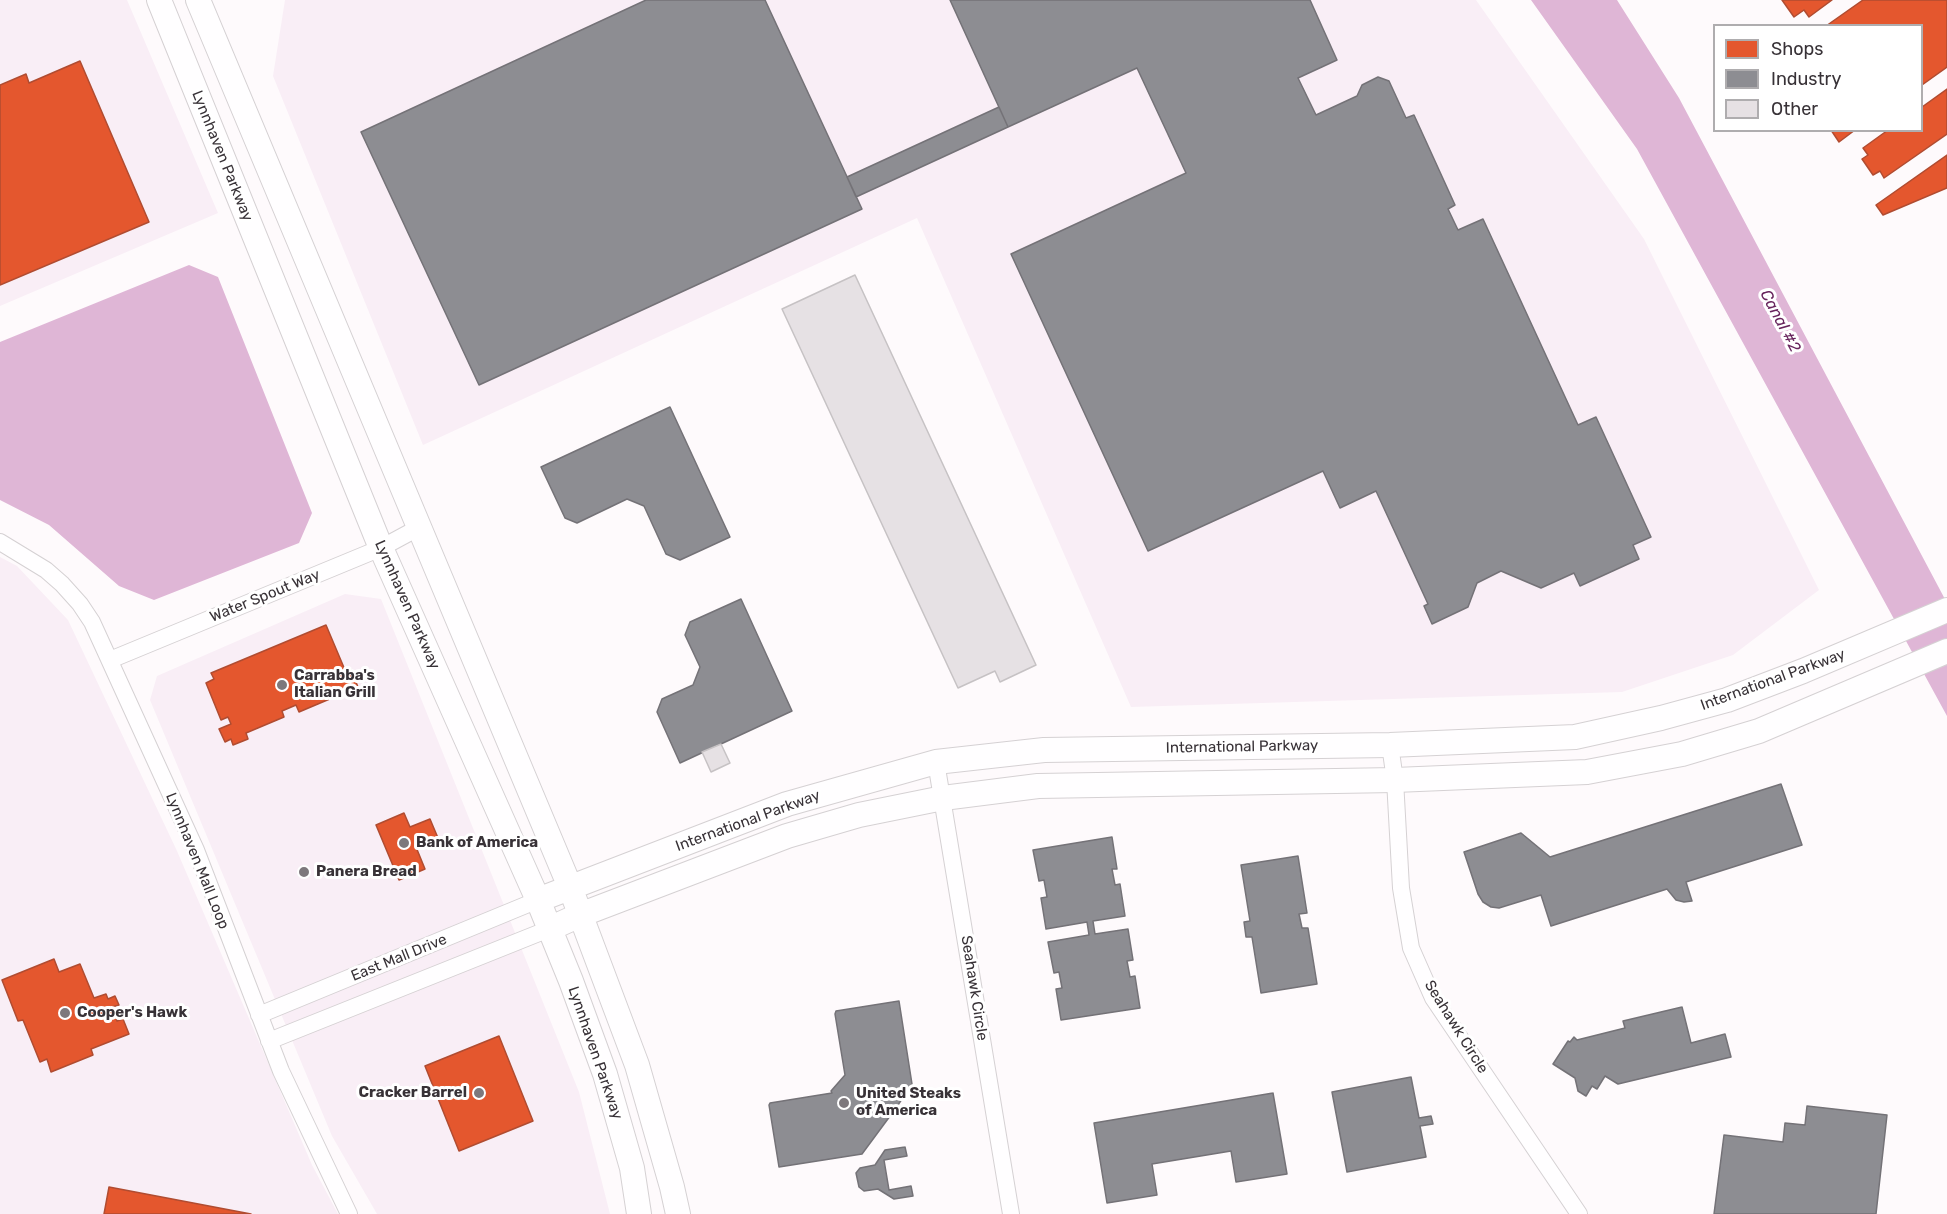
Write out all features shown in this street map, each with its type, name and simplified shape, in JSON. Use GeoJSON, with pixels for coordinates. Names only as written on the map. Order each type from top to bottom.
{"type":"FeatureCollection","features":[{"type":"Feature","properties":{"kind":"main road","name":"Lynnhaven Parkway"},"geometry":{"type":"LineString","coordinates":[[159,0],[381,548],[538,900],[571,981],[605,1074],[632,1168],[639,1214]]}},
{"type":"Feature","properties":{"kind":"main road"},"geometry":{"type":"LineString","coordinates":[[198,0],[570,887],[637,1065],[678,1214]]}},
{"type":"Feature","properties":{"kind":"main road","name":"International Parkway"},"geometry":{"type":"LineString","coordinates":[[538,900],[787,804],[936,762],[1044,750],[1390,745],[1575,737],[1661,718],[1727,700],[1864,646],[1947,610]]}},
{"type":"Feature","properties":{"kind":"main road","name":"International Parkway"},"geometry":{"type":"LineString","coordinates":[[549,929],[787,836],[860,815],[943,798],[1038,786],[1395,780],[1587,772],[1682,754],[1759,731],[1947,651]]}},
{"type":"Feature","properties":{"kind":"street","name":"Water Spout Way"},"geometry":{"type":"LineString","coordinates":[[110,660],[381,548],[418,528]]}},
{"type":"Feature","properties":{"kind":"street","name":"Lynnhaven Mall Loop"},"geometry":{"type":"LineString","coordinates":[[0,542],[46,570],[63,584],[92,622],[196,850],[281,1071],[350,1214]]}},
{"type":"Feature","properties":{"kind":"street","name":"Seahawk Circle"},"geometry":{"type":"LineString","coordinates":[[1390,745],[1395,780],[1401,888],[1411,948],[1433,998],[1579,1214]]}},
{"type":"Feature","properties":{"kind":"street","name":"Seahawk Circle"},"geometry":{"type":"LineString","coordinates":[[936,762],[1011,1214]]}},
{"type":"Feature","properties":{"kind":"street","name":"East Mall Drive"},"geometry":{"type":"LineString","coordinates":[[260,1015],[538,900]]}},
{"type":"Feature","properties":{"kind":"street","name":"East Mall Drive"},"geometry":{"type":"LineString","coordinates":[[269,1041],[549,929]]}},
{"type":"Feature","properties":{"kind":"shaded area"},"geometry":{"type":"Polygon","coordinates":[[[0,0],[127,0],[218,213],[0,306],[0,0]]]}},
{"type":"Feature","properties":{"kind":"shaded area"},"geometry":{"type":"Polygon","coordinates":[[[285,0],[1476,0],[1644,239],[1819,590],[1733,655],[1622,692],[1131,707],[917,218],[423,445],[273,76],[285,0]]]}},
{"type":"Feature","properties":{"kind":"shaded area"},"geometry":{"type":"Polygon","coordinates":[[[0,557],[17,566],[68,620],[177,851],[312,1165],[338,1214],[0,1214],[0,557]]]}},
{"type":"Feature","properties":{"kind":"shaded area"},"geometry":{"type":"Polygon","coordinates":[[[345,594],[381,599],[579,1092],[610,1214],[377,1214],[332,1136],[150,700],[157,676],[345,594]]]}},
{"type":"Feature","properties":{"kind":"water","name":"Canal #2"},"geometry":{"type":"Polygon","coordinates":[[[1531,0],[1617,0],[1679,98],[1947,603],[1947,716],[1637,149],[1531,0]]]}},
{"type":"Feature","properties":{"kind":"water"},"geometry":{"type":"Polygon","coordinates":[[[189,265],[218,277],[312,513],[299,543],[154,600],[119,586],[49,525],[0,500],[0,342],[189,265]]]}},
{"type":"Feature","properties":{"kind":"building: Shops"},"geometry":{"type":"Polygon","coordinates":[[[1782,0],[1832,0],[1809,17],[1804,10],[1794,17],[1782,0]]]}},
{"type":"Feature","properties":{"kind":"building: Shops"},"geometry":{"type":"Polygon","coordinates":[[[1863,0],[1947,0],[1947,67],[1923,84],[1923,24],[1829,24],[1863,0]]]}},
{"type":"Feature","properties":{"kind":"building: Shops"},"geometry":{"type":"Polygon","coordinates":[[[80,61],[149,222],[0,285],[0,85],[26,74],[29,83],[80,61]]]}},
{"type":"Feature","properties":{"kind":"building: Shops"},"geometry":{"type":"Polygon","coordinates":[[[1947,89],[1947,134],[1884,178],[1880,171],[1873,175],[1862,159],[1868,155],[1863,148],[1885,132],[1923,132],[1923,106],[1947,89]]]}},
{"type":"Feature","properties":{"kind":"building: Shops"},"geometry":{"type":"Polygon","coordinates":[[[1832,132],[1852,132],[1839,142],[1832,132]]]}},
{"type":"Feature","properties":{"kind":"building: Shops"},"geometry":{"type":"Polygon","coordinates":[[[1947,155],[1947,188],[1883,215],[1876,205],[1947,155]]]}},
{"type":"Feature","properties":{"kind":"building: Shops","name":"Carrabba's Italian Grill"},"geometry":{"type":"Polygon","coordinates":[[[326,625],[345,670],[350,668],[358,687],[299,712],[296,705],[282,711],[284,717],[246,733],[248,739],[233,745],[231,739],[225,742],[219,729],[231,724],[228,717],[221,720],[206,683],[214,679],[211,673],[326,625]]]}},
{"type":"Feature","properties":{"kind":"building: Shops","name":"Bank of America"},"geometry":{"type":"Polygon","coordinates":[[[404,813],[410,827],[430,819],[438,838],[416,847],[425,869],[399,880],[376,825],[404,813]]]}},
{"type":"Feature","properties":{"kind":"building: Shops","name":"Cooper's Hawk"},"geometry":{"type":"Polygon","coordinates":[[[54,959],[59,972],[80,964],[94,998],[106,994],[108,999],[115,996],[119,1005],[112,1007],[117,1021],[123,1019],[129,1034],[91,1049],[93,1055],[51,1072],[47,1059],[40,1062],[23,1020],[18,1021],[2,980],[54,959]]]}},
{"type":"Feature","properties":{"kind":"building: Shops","name":"Cracker Barrel"},"geometry":{"type":"Polygon","coordinates":[[[499,1036],[533,1121],[459,1151],[425,1066],[499,1036]]]}},
{"type":"Feature","properties":{"kind":"building: Shops"},"geometry":{"type":"Polygon","coordinates":[[[109,1187],[251,1214],[104,1214],[109,1187]]]}},
{"type":"Feature","properties":{"kind":"building: Industry"},"geometry":{"type":"Polygon","coordinates":[[[646,0],[765,0],[862,209],[479,385],[361,132],[646,0]]]}},
{"type":"Feature","properties":{"kind":"building: Industry"},"geometry":{"type":"Polygon","coordinates":[[[950,0],[1310,0],[1337,60],[1298,78],[1316,115],[1357,96],[1362,85],[1378,77],[1389,81],[1406,118],[1414,115],[1455,205],[1448,209],[1458,230],[1483,219],[1578,425],[1596,417],[1651,537],[1633,545],[1639,559],[1580,586],[1574,573],[1541,588],[1501,571],[1477,583],[1468,607],[1432,624],[1424,606],[1428,604],[1376,491],[1340,508],[1323,471],[1148,551],[1011,254],[1186,173],[1137,68],[1008,127],[950,0]]]}},
{"type":"Feature","properties":{"kind":"building: Industry"},"geometry":{"type":"Polygon","coordinates":[[[999,107],[1008,127],[856,197],[847,177],[999,107]]]}},
{"type":"Feature","properties":{"kind":"building: Industry"},"geometry":{"type":"Polygon","coordinates":[[[670,407],[730,537],[680,560],[666,554],[644,506],[627,499],[577,523],[565,518],[541,467],[670,407]]]}},
{"type":"Feature","properties":{"kind":"building: Industry"},"geometry":{"type":"Polygon","coordinates":[[[741,599],[792,711],[680,763],[657,712],[662,699],[693,685],[700,667],[685,635],[690,622],[741,599]]]}},
{"type":"Feature","properties":{"kind":"building: Industry"},"geometry":{"type":"Polygon","coordinates":[[[1781,784],[1802,845],[1686,882],[1692,901],[1676,900],[1667,889],[1551,926],[1541,895],[1499,908],[1491,907],[1483,902],[1478,894],[1464,852],[1521,833],[1550,857],[1781,784]]]}},
{"type":"Feature","properties":{"kind":"building: Industry"},"geometry":{"type":"Polygon","coordinates":[[[1112,837],[1117,869],[1112,869],[1115,885],[1120,884],[1125,916],[1093,921],[1095,934],[1128,929],[1133,960],[1127,961],[1130,977],[1135,976],[1140,1008],[1061,1020],[1056,989],[1062,988],[1059,972],[1054,973],[1048,942],[1089,935],[1087,922],[1046,929],[1041,898],[1047,897],[1044,880],[1039,881],[1033,850],[1112,837]]]}},
{"type":"Feature","properties":{"kind":"building: Industry"},"geometry":{"type":"Polygon","coordinates":[[[1298,856],[1307,913],[1299,914],[1302,928],[1308,928],[1317,984],[1261,993],[1252,937],[1246,937],[1244,922],[1250,921],[1241,865],[1298,856]]]}},
{"type":"Feature","properties":{"kind":"building: Industry"},"geometry":{"type":"Polygon","coordinates":[[[899,1001],[912,1084],[896,1108],[862,1154],[779,1167],[769,1105],[832,1093],[831,1091],[845,1075],[836,1011],[899,1001]]]}},
{"type":"Feature","properties":{"kind":"building: Industry"},"geometry":{"type":"Polygon","coordinates":[[[1682,1007],[1691,1043],[1725,1034],[1731,1057],[1618,1084],[1605,1076],[1597,1089],[1592,1086],[1586,1096],[1578,1091],[1575,1078],[1553,1064],[1568,1041],[1570,1042],[1574,1037],[1577,1040],[1625,1028],[1623,1021],[1682,1007]]]}},
{"type":"Feature","properties":{"kind":"building: Industry"},"geometry":{"type":"Polygon","coordinates":[[[1411,1077],[1419,1118],[1431,1116],[1433,1124],[1420,1126],[1426,1157],[1347,1172],[1332,1092],[1411,1077]]]}},
{"type":"Feature","properties":{"kind":"building: Industry"},"geometry":{"type":"Polygon","coordinates":[[[1273,1093],[1287,1174],[1236,1182],[1231,1151],[1152,1164],[1157,1195],[1107,1203],[1094,1123],[1273,1093]]]}},
{"type":"Feature","properties":{"kind":"building: Industry"},"geometry":{"type":"Polygon","coordinates":[[[1807,1106],[1887,1115],[1876,1214],[1714,1214],[1724,1135],[1783,1142],[1785,1123],[1805,1125],[1807,1106]]]}},
{"type":"Feature","properties":{"kind":"building: Industry"},"geometry":{"type":"Polygon","coordinates":[[[905,1147],[907,1156],[884,1160],[889,1190],[911,1186],[913,1196],[894,1199],[878,1189],[864,1191],[859,1187],[856,1173],[860,1168],[875,1165],[885,1150],[905,1147]]]}},
{"type":"Feature","properties":{"kind":"building: Other"},"geometry":{"type":"Polygon","coordinates":[[[855,275],[1036,665],[1000,682],[995,671],[958,688],[782,309],[855,275]]]}},
{"type":"Feature","properties":{"kind":"building: Other"},"geometry":{"type":"Polygon","coordinates":[[[721,744],[730,763],[711,772],[702,752],[721,744]]]}},
{"type":"Feature","properties":{"kind":"place","name":"Carrabba's Italian Grill"},"geometry":{"type":"Point","coordinates":[282,685]}},
{"type":"Feature","properties":{"kind":"place","name":"Bank of America"},"geometry":{"type":"Point","coordinates":[404,843]}},
{"type":"Feature","properties":{"kind":"place","name":"Panera Bread"},"geometry":{"type":"Point","coordinates":[304,872]}},
{"type":"Feature","properties":{"kind":"place","name":"Cooper's Hawk"},"geometry":{"type":"Point","coordinates":[65,1013]}},
{"type":"Feature","properties":{"kind":"place","name":"Cracker Barrel"},"geometry":{"type":"Point","coordinates":[479,1093]}},
{"type":"Feature","properties":{"kind":"place","name":"United Steaks of America"},"geometry":{"type":"Point","coordinates":[844,1103]}}]}
